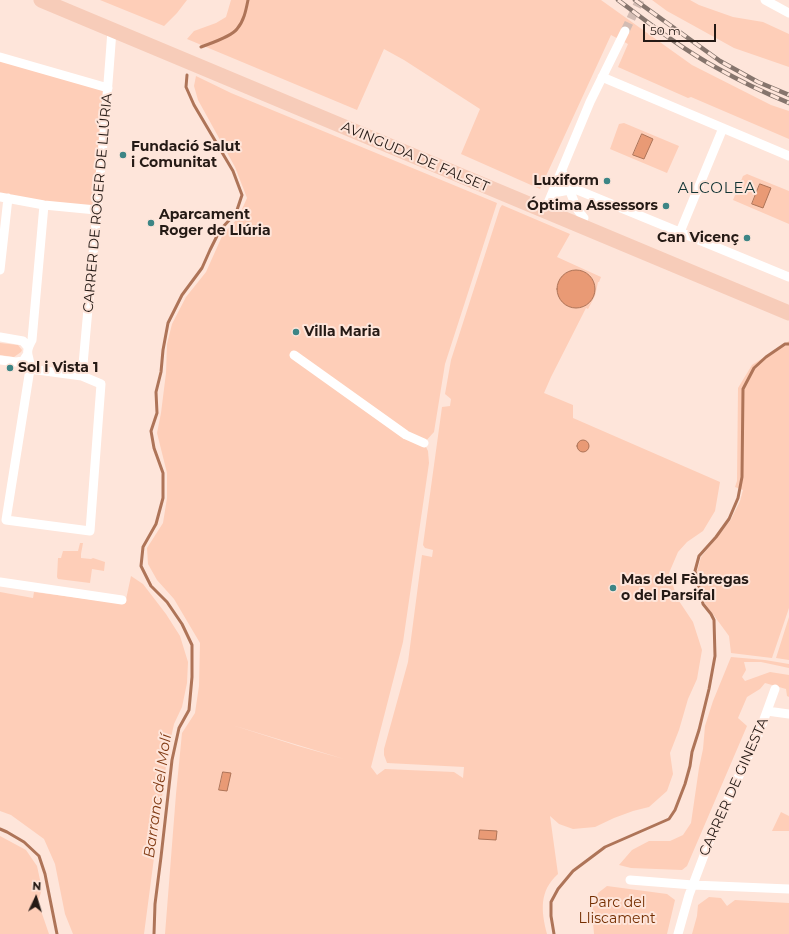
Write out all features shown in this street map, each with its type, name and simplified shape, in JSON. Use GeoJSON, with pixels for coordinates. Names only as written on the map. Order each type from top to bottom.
{"type":"FeatureCollection","features":[{"type":"Feature","properties":{"kind":"main road","name":"AVINGUDA DE FALSET"},"geometry":{"type":"LineString","coordinates":[[41,0],[789,313]]}},
{"type":"Feature","properties":{"kind":"main road","name":"AVINGUDA DE FALSET"},"geometry":{"type":"LineString","coordinates":[[64,0],[550,198],[584,218],[789,303]]}},
{"type":"Feature","properties":{"kind":"street"},"geometry":{"type":"LineString","coordinates":[[765,0],[789,14]]}},
{"type":"Feature","properties":{"kind":"street","name":"CARRER DE ROGER DE LLÚRIA"},"geometry":{"type":"LineString","coordinates":[[82,376],[112,30]]}},
{"type":"Feature","properties":{"kind":"street"},"geometry":{"type":"LineString","coordinates":[[550,198],[590,102],[625,31]]}},
{"type":"Feature","properties":{"kind":"street"},"geometry":{"type":"LineString","coordinates":[[0,57],[108,88]]}},
{"type":"Feature","properties":{"kind":"street"},"geometry":{"type":"LineString","coordinates":[[602,77],[789,156]]}},
{"type":"Feature","properties":{"kind":"street"},"geometry":{"type":"LineString","coordinates":[[680,232],[723,128]]}},
{"type":"Feature","properties":{"kind":"street"},"geometry":{"type":"LineString","coordinates":[[562,170],[577,209],[584,218]]}},
{"type":"Feature","properties":{"kind":"street"},"geometry":{"type":"LineString","coordinates":[[550,198],[575,189],[789,277]]}},
{"type":"Feature","properties":{"kind":"street"},"geometry":{"type":"LineString","coordinates":[[0,270],[4,198],[44,205],[96,210]]}},
{"type":"Feature","properties":{"kind":"street"},"geometry":{"type":"LineString","coordinates":[[0,360],[16,362],[23,361],[32,340],[44,205]]}},
{"type":"Feature","properties":{"kind":"street"},"geometry":{"type":"LineString","coordinates":[[0,338],[23,341],[31,362],[6,520],[90,531],[101,384],[82,376],[30,369]]}},
{"type":"Feature","properties":{"kind":"street"},"geometry":{"type":"LineString","coordinates":[[294,355],[394,427],[406,435],[424,443]]}},
{"type":"Feature","properties":{"kind":"street"},"geometry":{"type":"LineString","coordinates":[[0,582],[122,600]]}},
{"type":"Feature","properties":{"kind":"street","name":"CARRER DE GINESTA"},"geometry":{"type":"LineString","coordinates":[[678,934],[693,885],[714,829],[759,733],[775,689]]}},
{"type":"Feature","properties":{"kind":"street"},"geometry":{"type":"LineString","coordinates":[[767,711],[789,714]]}},
{"type":"Feature","properties":{"kind":"street"},"geometry":{"type":"LineString","coordinates":[[630,880],[693,885],[789,889]]}},
{"type":"Feature","properties":{"kind":"green space"},"geometry":{"type":"Polygon","coordinates":[[[100,0],[187,0],[164,26],[100,0]]]}},
{"type":"Feature","properties":{"kind":"green space"},"geometry":{"type":"Polygon","coordinates":[[[231,0],[601,0],[692,65],[771,105],[789,111],[789,139],[691,97],[688,98],[618,67],[628,44],[611,35],[540,189],[461,154],[480,109],[404,60],[384,49],[357,110],[187,39],[194,31],[216,23],[226,17],[231,0]]]}},
{"type":"Feature","properties":{"kind":"green space"},"geometry":{"type":"Polygon","coordinates":[[[652,0],[690,0],[699,5],[733,17],[763,22],[789,34],[789,67],[734,48],[667,11],[652,0]]]}},
{"type":"Feature","properties":{"kind":"green space"},"geometry":{"type":"Polygon","coordinates":[[[0,57],[108,88],[96,210],[0,197],[0,57]]]}},
{"type":"Feature","properties":{"kind":"green space"},"geometry":{"type":"Polygon","coordinates":[[[196,76],[231,93],[497,203],[445,364],[434,432],[424,443],[428,451],[429,463],[403,642],[371,767],[377,775],[385,769],[454,772],[463,778],[464,767],[387,763],[384,755],[384,749],[408,662],[422,555],[432,557],[433,550],[425,548],[423,545],[442,407],[450,406],[451,399],[445,394],[451,360],[502,205],[570,234],[557,257],[601,277],[598,282],[595,296],[588,309],[586,308],[544,393],[573,405],[573,418],[720,482],[715,511],[703,531],[687,542],[678,552],[669,573],[677,598],[693,622],[702,650],[697,679],[688,699],[679,730],[670,753],[673,774],[667,791],[649,807],[614,818],[595,827],[573,829],[559,824],[550,816],[558,874],[547,887],[543,902],[547,934],[165,934],[182,733],[195,713],[199,686],[200,643],[174,599],[157,580],[148,564],[147,548],[163,523],[167,498],[167,473],[157,433],[166,373],[167,344],[172,324],[186,297],[206,272],[223,234],[238,218],[247,198],[235,167],[198,100],[194,86],[196,76]],[[232,725],[298,746],[344,759],[232,725]]]}},
{"type":"Feature","properties":{"kind":"green space"},"geometry":{"type":"Polygon","coordinates":[[[624,123],[679,146],[667,173],[610,149],[619,124],[624,123]]]}},
{"type":"Feature","properties":{"kind":"green space"},"geometry":{"type":"Polygon","coordinates":[[[747,174],[789,191],[789,224],[733,200],[743,176],[747,174]]]}},
{"type":"Feature","properties":{"kind":"green space"},"geometry":{"type":"Polygon","coordinates":[[[789,341],[789,608],[772,658],[731,653],[729,636],[704,602],[697,572],[701,557],[730,521],[740,501],[743,490],[735,487],[737,481],[738,388],[752,365],[789,341]]]}},
{"type":"Feature","properties":{"kind":"green space"},"geometry":{"type":"Polygon","coordinates":[[[0,343],[18,345],[22,350],[14,357],[0,355],[0,343]]]}},
{"type":"Feature","properties":{"kind":"green space"},"geometry":{"type":"Polygon","coordinates":[[[80,543],[83,543],[81,558],[93,558],[105,562],[104,571],[92,569],[90,583],[58,579],[58,558],[61,558],[63,551],[78,551],[80,543]]]}},
{"type":"Feature","properties":{"kind":"green space"},"geometry":{"type":"Polygon","coordinates":[[[131,576],[143,584],[166,614],[180,636],[188,662],[187,683],[182,707],[174,724],[168,751],[144,934],[73,934],[65,914],[55,864],[44,839],[11,815],[0,811],[0,592],[33,598],[34,592],[125,604],[131,576]]]}},
{"type":"Feature","properties":{"kind":"green space"},"geometry":{"type":"Polygon","coordinates":[[[789,617],[789,660],[776,658],[789,617]]]}},
{"type":"Feature","properties":{"kind":"green space"},"geometry":{"type":"Polygon","coordinates":[[[731,657],[789,664],[789,668],[761,662],[744,662],[746,670],[742,677],[745,681],[770,672],[789,675],[789,697],[787,696],[786,689],[765,683],[760,689],[747,697],[738,718],[747,726],[687,866],[682,870],[631,868],[619,865],[632,850],[649,841],[670,841],[683,835],[691,823],[703,749],[705,726],[713,701],[731,657]]]}},
{"type":"Feature","properties":{"kind":"green space"},"geometry":{"type":"Polygon","coordinates":[[[781,812],[789,816],[789,831],[772,831],[781,812]]]}},
{"type":"Feature","properties":{"kind":"green space"},"geometry":{"type":"Polygon","coordinates":[[[0,836],[26,850],[37,866],[42,889],[38,902],[49,934],[0,934],[0,836]]]}},
{"type":"Feature","properties":{"kind":"green space","name":"Parc del Lliscament"},"geometry":{"type":"Polygon","coordinates":[[[607,886],[667,894],[675,900],[667,934],[594,934],[592,911],[598,893],[607,886]]]}},
{"type":"Feature","properties":{"kind":"green space"},"geometry":{"type":"Polygon","coordinates":[[[709,897],[721,898],[727,906],[735,900],[789,903],[789,934],[692,934],[697,916],[698,905],[709,897]]]}},
{"type":"Feature","properties":{"kind":"shaded area"},"geometry":{"type":"Polygon","coordinates":[[[642,134],[653,139],[644,159],[633,155],[642,134]]]}},
{"type":"Feature","properties":{"kind":"shaded area"},"geometry":{"type":"Polygon","coordinates":[[[760,184],[771,188],[763,208],[752,204],[760,184]]]}},
{"type":"Feature","properties":{"kind":"shaded area"},"geometry":{"type":"Polygon","coordinates":[[[572,270],[580,270],[587,273],[592,278],[595,289],[592,300],[587,305],[580,308],[572,308],[565,305],[560,300],[557,293],[557,285],[560,278],[565,273],[572,270]]]}},
{"type":"Feature","properties":{"kind":"shaded area"},"geometry":{"type":"Polygon","coordinates":[[[583,440],[587,442],[589,446],[587,450],[583,452],[579,450],[577,446],[579,442],[583,440]]]}},
{"type":"Feature","properties":{"kind":"shaded area"},"geometry":{"type":"Polygon","coordinates":[[[223,772],[231,773],[227,791],[219,790],[223,772]]]}},
{"type":"Feature","properties":{"kind":"shaded area"},"geometry":{"type":"Polygon","coordinates":[[[480,830],[497,831],[496,840],[479,839],[480,830]]]}},
{"type":"Feature","properties":{"kind":"waterway","name":"Barranc del Molí"},"geometry":{"type":"LineString","coordinates":[[201,47],[220,40],[234,32],[243,19],[248,0]]}},
{"type":"Feature","properties":{"kind":"waterway","name":"Barranc del Molí"},"geometry":{"type":"LineString","coordinates":[[154,934],[155,904],[172,760],[179,728],[189,710],[192,677],[192,645],[182,624],[167,602],[151,586],[141,566],[143,547],[156,524],[163,498],[163,473],[154,448],[151,431],[157,413],[156,392],[161,372],[168,323],[182,295],[202,268],[220,230],[236,213],[242,195],[233,171],[194,105],[186,87],[187,75]]}},
{"type":"Feature","properties":{"kind":"waterway"},"geometry":{"type":"LineString","coordinates":[[554,934],[551,916],[551,902],[558,889],[573,871],[605,847],[669,819],[675,810],[690,766],[692,752],[709,689],[715,656],[714,620],[703,604],[695,571],[699,556],[716,537],[729,519],[738,498],[742,477],[743,389],[754,368],[766,357],[785,344],[789,344]]}},
{"type":"Feature","properties":{"kind":"waterway"},"geometry":{"type":"LineString","coordinates":[[0,829],[24,842],[39,856],[45,874],[57,934]]}},
{"type":"Feature","properties":{"kind":"tunnel"},"geometry":{"type":"LineString","coordinates":[[625,31],[640,0]]}},
{"type":"Feature","properties":{"kind":"railway"},"geometry":{"type":"LineString","coordinates":[[618,0],[666,36],[704,61],[762,91],[789,103]]}},
{"type":"Feature","properties":{"kind":"railway"},"geometry":{"type":"LineString","coordinates":[[635,0],[720,61],[758,82],[789,95]]}},
{"type":"Feature","properties":{"kind":"place","name":"Fundació Salut i Comunitat"},"geometry":{"type":"Point","coordinates":[123,155]}},
{"type":"Feature","properties":{"kind":"place","name":"Luxiform"},"geometry":{"type":"Point","coordinates":[607,181]}},
{"type":"Feature","properties":{"kind":"place","name":"Óptima Assessors"},"geometry":{"type":"Point","coordinates":[666,206]}},
{"type":"Feature","properties":{"kind":"place","name":"Aparcament Roger de Llúria"},"geometry":{"type":"Point","coordinates":[151,223]}},
{"type":"Feature","properties":{"kind":"place","name":"Can Vicenç"},"geometry":{"type":"Point","coordinates":[747,238]}},
{"type":"Feature","properties":{"kind":"place","name":"Villa Maria"},"geometry":{"type":"Point","coordinates":[296,332]}},
{"type":"Feature","properties":{"kind":"place","name":"Sol i Vista 1"},"geometry":{"type":"Point","coordinates":[10,368]}},
{"type":"Feature","properties":{"kind":"place","name":"Mas del Fàbregas o del Parsifal"},"geometry":{"type":"Point","coordinates":[613,588]}},
{"type":"Feature","properties":{"kind":"district","name":"ALCOLEA"},"geometry":{"type":"Point","coordinates":[717,189]}}]}
